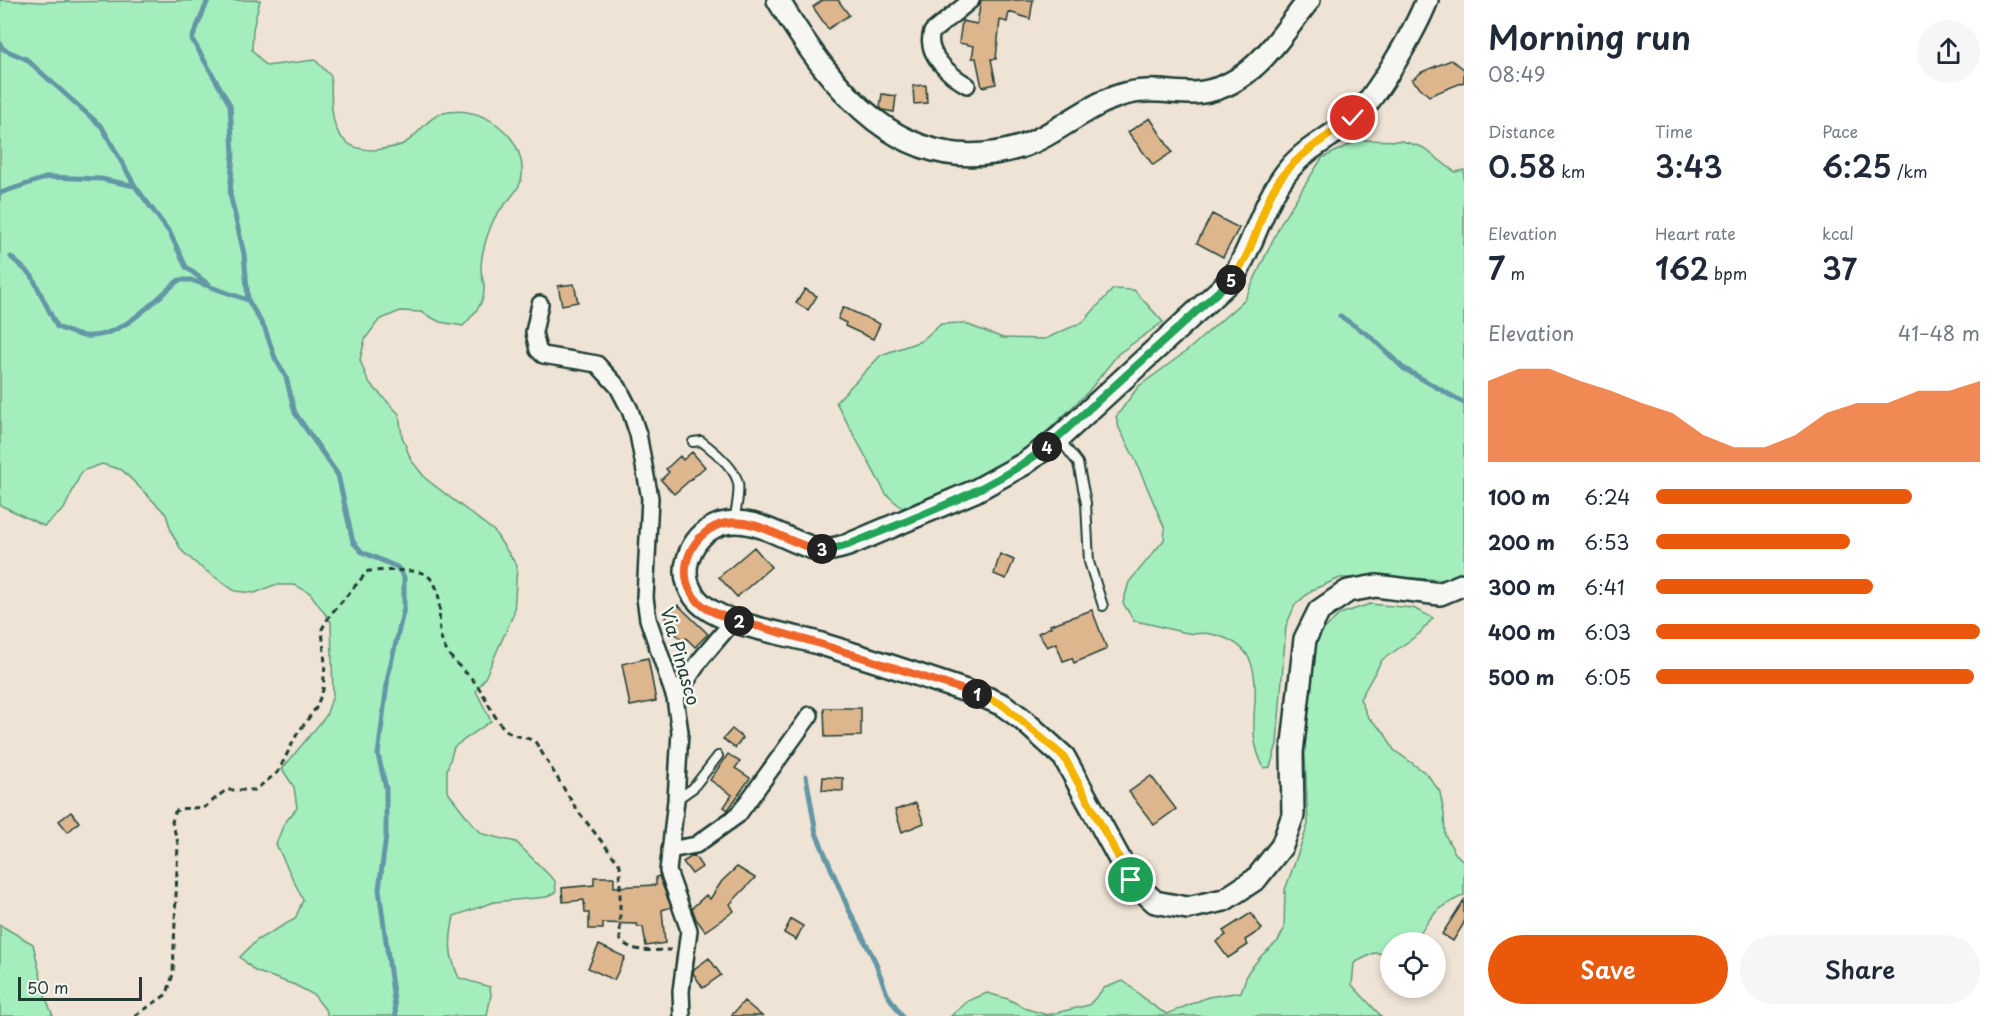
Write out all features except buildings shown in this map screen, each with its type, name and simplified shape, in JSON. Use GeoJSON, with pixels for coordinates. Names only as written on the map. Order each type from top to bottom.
{"type":"FeatureCollection","features":[{"type":"Feature","properties":{"kind":"main road"},"geometry":{"type":"LineString","coordinates":[[778,0],[823,67],[854,103],[886,128],[905,138],[927,148],[960,156],[994,153],[1021,146],[1041,138],[1120,95],[1150,90],[1204,92],[1233,82],[1258,64],[1309,0]]}},
{"type":"Feature","properties":{"kind":"main road"},"geometry":{"type":"LineString","coordinates":[[1427,0],[1373,95],[1353,118],[1311,148],[1291,166],[1273,191],[1244,260],[1233,278],[1059,438],[1024,464],[975,491],[848,545],[832,549],[817,549],[754,525],[734,522],[711,528],[692,547],[686,572],[687,583],[694,597],[706,608],[734,620],[829,646],[1003,705],[1064,757],[1131,880],[1155,902],[1187,908],[1224,900],[1256,879],[1282,846],[1293,815],[1292,752],[1305,639],[1319,611],[1348,591],[1376,586],[1440,594],[1464,584]]}},
{"type":"Feature","properties":{"kind":"street"},"geometry":{"type":"LineString","coordinates":[[967,85],[951,76],[934,53],[930,38],[932,32],[971,0]]}},
{"type":"Feature","properties":{"kind":"street","name":"Via Pinasco"},"geometry":{"type":"LineString","coordinates":[[540,304],[534,332],[538,350],[543,355],[597,364],[618,387],[630,410],[638,434],[650,498],[645,598],[648,619],[675,698],[680,732],[676,800],[668,871],[689,930],[681,991],[682,1016]]}},
{"type":"Feature","properties":{"kind":"street"},"geometry":{"type":"LineString","coordinates":[[675,698],[701,659],[734,620]]}},
{"type":"Feature","properties":{"kind":"street"},"geometry":{"type":"LineString","coordinates":[[670,850],[696,845],[738,814],[810,715]]}},
{"type":"Feature","properties":{"kind":"lane"},"geometry":{"type":"LineString","coordinates":[[1059,438],[1078,463],[1086,503],[1089,562],[1103,606]]}},
{"type":"Feature","properties":{"kind":"lane"},"geometry":{"type":"LineString","coordinates":[[693,442],[701,441],[735,474],[738,484],[734,522]]}},
{"type":"Feature","properties":{"kind":"lane"},"geometry":{"type":"LineString","coordinates":[[676,800],[693,788],[718,756]]}},
{"type":"Feature","properties":{"kind":"path"},"geometry":{"type":"LineString","coordinates":[[135,1016],[167,994],[173,974],[178,843],[172,822],[175,812],[179,809],[205,807],[226,790],[255,790],[278,772],[297,734],[316,708],[323,690],[325,664],[322,629],[330,615],[368,571],[418,571],[432,580],[439,594],[438,625],[448,657],[478,686],[501,725],[514,735],[536,742],[577,810],[620,865],[618,934],[623,943],[636,950],[674,950],[688,946]]}},
{"type":"Feature","properties":{"kind":"green space"},"geometry":{"type":"Polygon","coordinates":[[[0,0],[42,2],[260,0],[253,29],[252,50],[266,66],[315,60],[331,76],[335,126],[340,136],[348,143],[359,148],[374,150],[398,146],[410,140],[435,116],[455,111],[483,117],[496,124],[516,146],[521,160],[521,181],[496,215],[487,238],[481,263],[484,293],[478,309],[463,326],[440,322],[421,312],[400,311],[379,320],[365,339],[360,360],[368,381],[399,414],[402,436],[411,460],[426,479],[494,531],[517,566],[514,613],[485,678],[476,691],[491,721],[454,747],[447,770],[447,791],[483,834],[516,842],[555,881],[556,892],[547,897],[494,902],[454,916],[451,947],[455,969],[459,978],[490,987],[491,995],[487,1016],[327,1016],[327,1012],[314,995],[295,985],[255,971],[240,957],[257,940],[295,919],[303,900],[276,844],[284,824],[297,808],[294,787],[282,769],[326,716],[333,695],[331,622],[310,593],[295,585],[274,585],[255,593],[235,591],[182,551],[172,534],[166,514],[122,470],[102,464],[82,471],[64,509],[44,526],[0,505],[0,0]]]}},
{"type":"Feature","properties":{"kind":"green space"},"geometry":{"type":"Polygon","coordinates":[[[1359,140],[1402,141],[1422,147],[1455,172],[1464,170],[1464,572],[1443,580],[1398,577],[1340,578],[1312,590],[1295,605],[1286,626],[1277,744],[1270,767],[1264,768],[1254,736],[1254,676],[1252,666],[1243,649],[1235,643],[1211,634],[1191,634],[1134,621],[1123,603],[1129,582],[1164,540],[1165,529],[1116,417],[1138,387],[1188,350],[1245,299],[1282,221],[1322,158],[1359,140]]]}},
{"type":"Feature","properties":{"kind":"green space"},"geometry":{"type":"Polygon","coordinates":[[[1113,289],[1134,290],[1163,322],[1118,354],[1088,392],[1035,443],[990,472],[902,508],[886,494],[836,402],[881,355],[921,341],[941,324],[963,323],[1003,338],[1045,339],[1083,322],[1113,289]]]}},
{"type":"Feature","properties":{"kind":"green space"},"geometry":{"type":"Polygon","coordinates":[[[1370,604],[1413,608],[1433,618],[1419,634],[1382,660],[1360,699],[1368,717],[1384,732],[1394,750],[1427,774],[1440,792],[1445,835],[1455,853],[1464,862],[1464,895],[1436,913],[1422,932],[1380,932],[1380,953],[1374,953],[1354,963],[1352,985],[1381,1016],[951,1016],[968,1001],[987,993],[1047,1015],[1089,1005],[1104,988],[1123,981],[1167,1014],[1208,997],[1241,992],[1248,972],[1278,941],[1284,929],[1285,890],[1308,825],[1304,732],[1314,639],[1340,614],[1370,604]]]}},
{"type":"Feature","properties":{"kind":"green space"},"geometry":{"type":"Polygon","coordinates":[[[0,925],[33,944],[45,996],[53,1016],[0,1016],[0,925]]]}},
{"type":"Feature","properties":{"kind":"waterway"},"geometry":{"type":"LineString","coordinates":[[208,0],[192,39],[230,105],[233,154],[230,194],[244,254],[248,300],[265,329],[275,358],[286,377],[295,413],[338,475],[353,542],[362,552],[397,567],[404,577],[404,608],[388,676],[378,755],[386,788],[386,836],[379,889],[396,1016]]}},
{"type":"Feature","properties":{"kind":"waterway"},"geometry":{"type":"LineString","coordinates":[[0,44],[3,49],[26,59],[102,127],[135,186],[170,233],[186,267],[209,285]]}},
{"type":"Feature","properties":{"kind":"waterway"},"geometry":{"type":"LineString","coordinates":[[0,193],[48,177],[101,179],[135,186]]}},
{"type":"Feature","properties":{"kind":"waterway"},"geometry":{"type":"LineString","coordinates":[[11,257],[32,276],[57,327],[84,336],[97,336],[123,326],[179,280],[191,280],[248,300]]}},
{"type":"Feature","properties":{"kind":"waterway"},"geometry":{"type":"LineString","coordinates":[[1340,316],[1370,336],[1403,368],[1464,403]]}},
{"type":"Feature","properties":{"kind":"waterway"},"geometry":{"type":"LineString","coordinates":[[806,776],[816,833],[848,908],[875,961],[887,994],[902,1016]]}},
{"type":"Feature","properties":{"kind":"route"},"geometry":{"type":"LineString","coordinates":[[1131,880],[1064,757],[1003,705],[817,643],[734,620],[706,608],[694,597],[687,583],[687,562],[692,547],[700,537],[711,528],[723,523],[754,525],[817,549],[832,549],[848,545],[975,491],[1024,464],[1059,438],[1233,278],[1244,260],[1273,191],[1291,166],[1311,148],[1353,118]]}}]}
